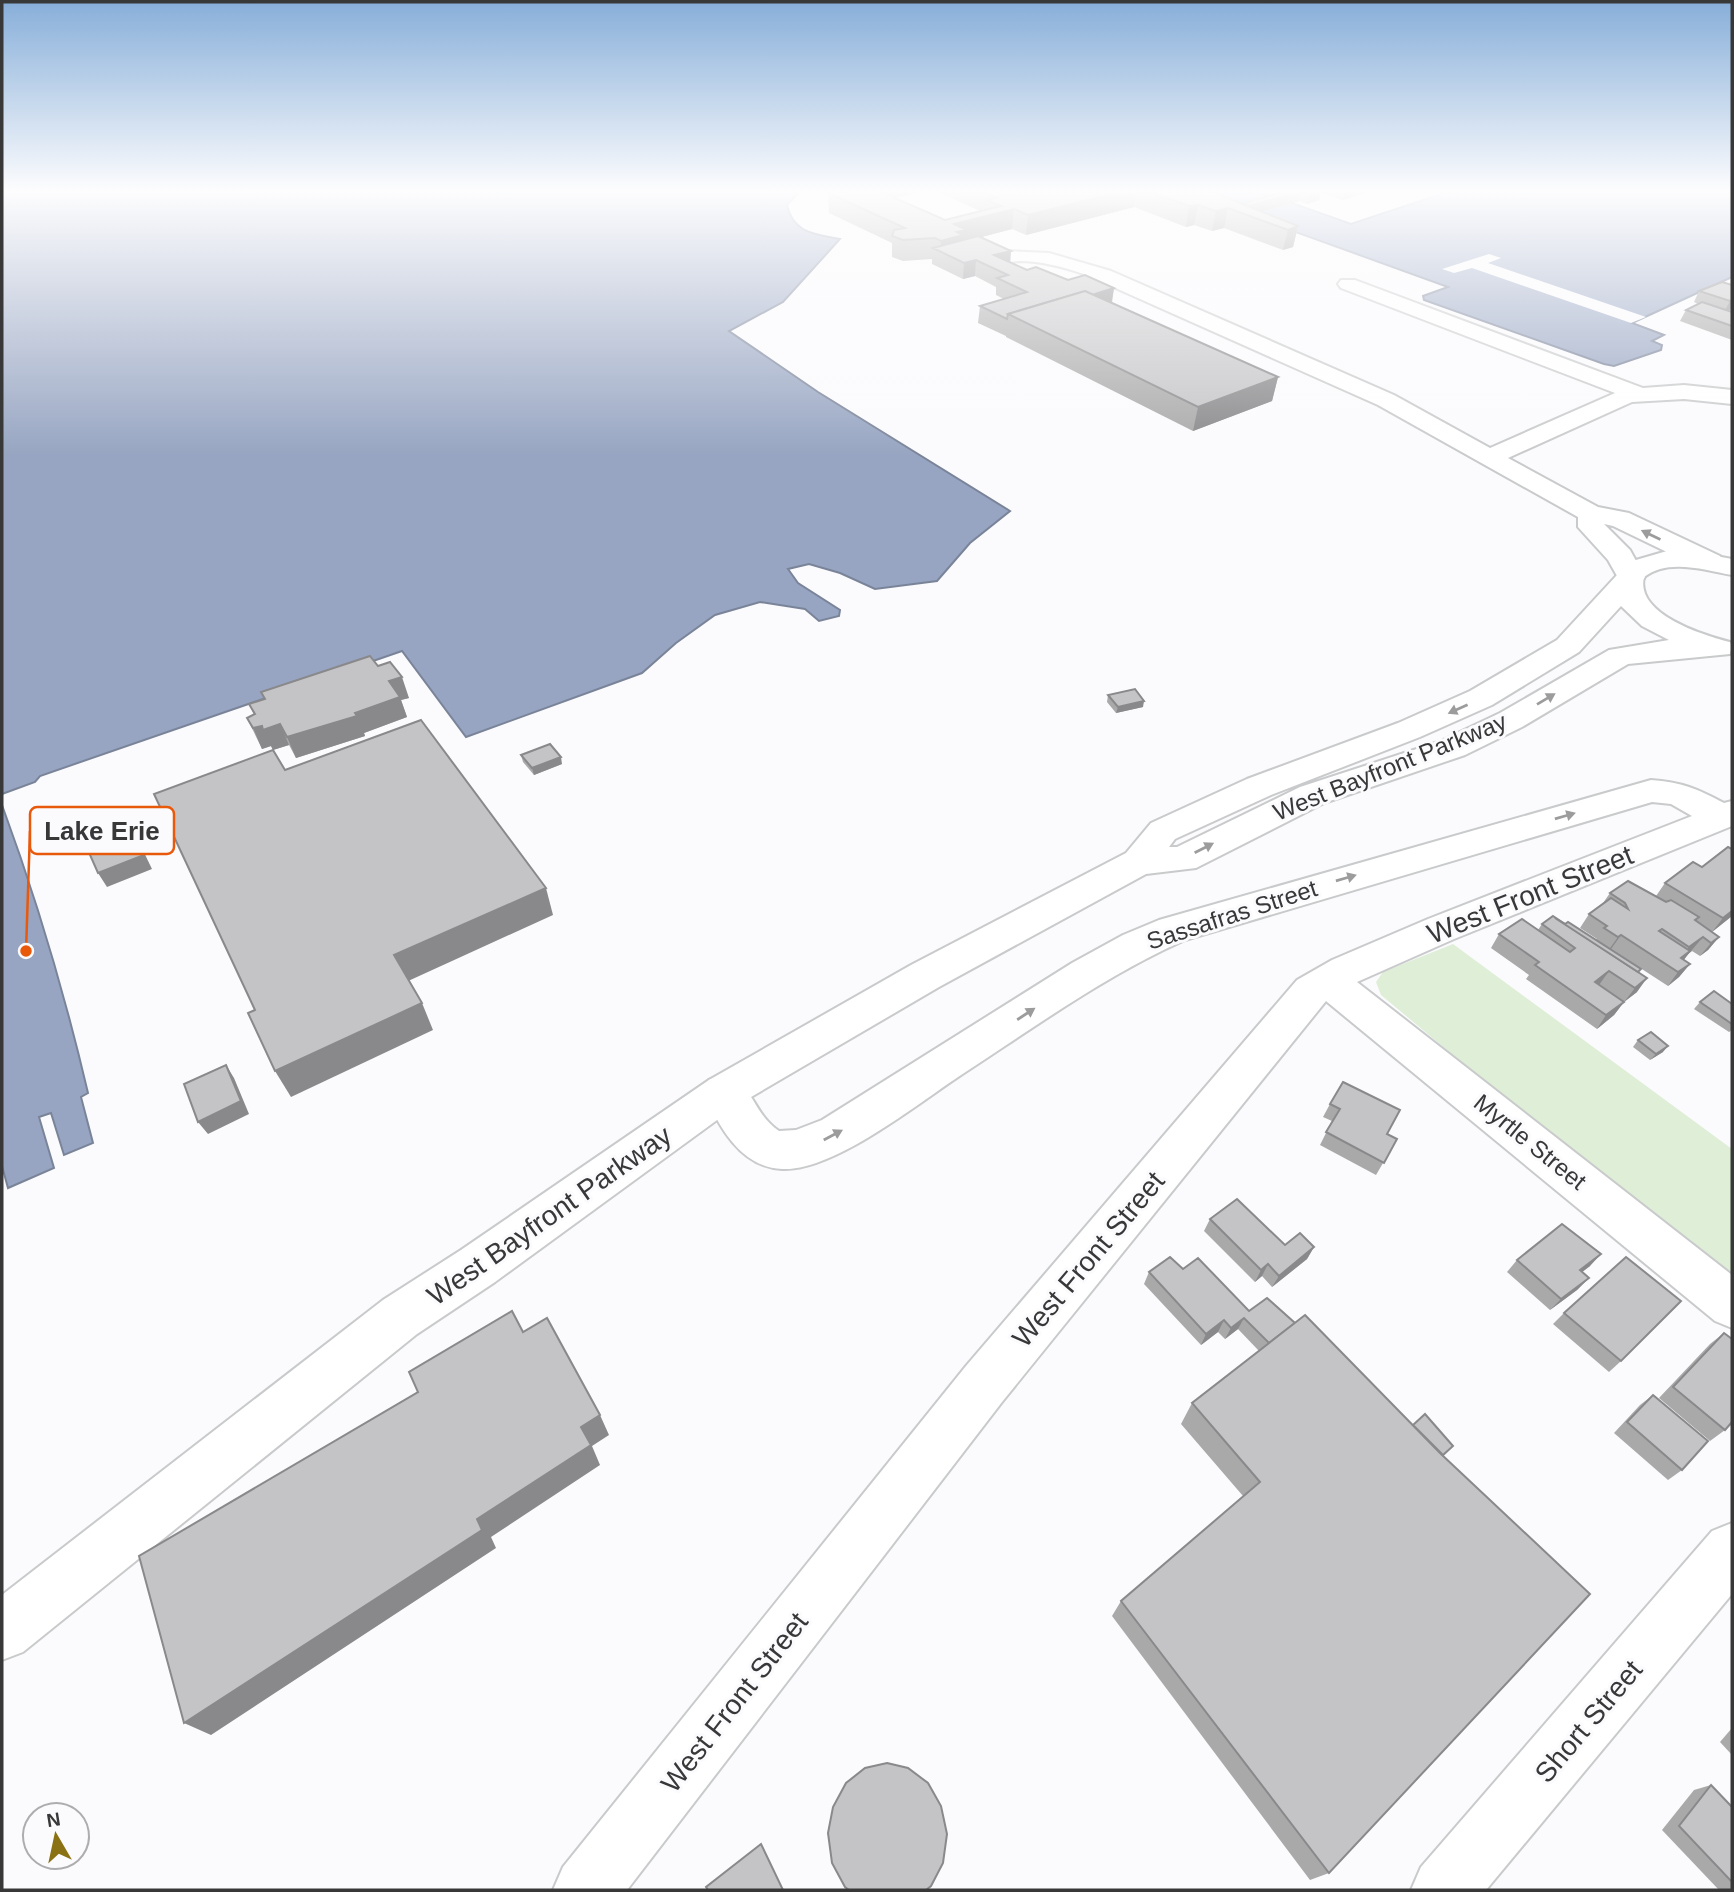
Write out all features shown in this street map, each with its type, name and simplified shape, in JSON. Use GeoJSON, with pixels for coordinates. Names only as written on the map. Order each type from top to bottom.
{"type":"FeatureCollection","features":[{"type":"Feature","properties":{"kind":"main road"},"geometry":{"type":"LineString","coordinates":[[1114,279],[1350,383],[1492,456],[1591,514],[1620,519],[1721,564]]}},
{"type":"Feature","properties":{"kind":"main road"},"geometry":{"type":"LineString","coordinates":[[1348,284],[1638,394]]}},
{"type":"Feature","properties":{"kind":"main road"},"geometry":{"type":"LineString","coordinates":[[1492,456],[1618,400],[1638,394],[1684,392],[1732,397]]}},
{"type":"Feature","properties":{"kind":"main road"},"geometry":{"type":"LineString","coordinates":[[1591,514],[1591,527],[1620,556],[1629,579],[1628,593],[1635,605],[1669,631],[1726,649]]}},
{"type":"Feature","properties":{"kind":"main road","name":"West Bayfront Parkway"},"geometry":{"type":"LineString","coordinates":[[1139,862],[1163,831],[1259,787],[1409,730],[1481,698],[1568,646],[1634,571],[1646,564],[1664,560],[1721,564]]}},
{"type":"Feature","properties":{"kind":"main road","name":"West Bayfront Parkway"},"geometry":{"type":"LineString","coordinates":[[2,1631],[400,1317],[478,1266],[724,1093],[925,976],[1139,862],[1183,859],[1312,795],[1453,748],[1511,720],[1620,656],[1669,649],[1726,649]]}},
{"type":"Feature","properties":{"kind":"main road","name":"Sassafras Street"},"geometry":{"type":"LineString","coordinates":[[724,1093],[749,1134],[757,1142],[768,1148],[782,1150],[801,1148],[838,1133],[1086,974],[1138,945],[1172,930],[1651,791],[1678,793],[1727,815]]}},
{"type":"Feature","properties":{"kind":"main road","name":"West Front Street"},"geometry":{"type":"LineString","coordinates":[[586,1890],[984,1384],[1275,1037],[1301,1002],[1327,980],[1441,929],[1727,815]]}},
{"type":"Feature","properties":{"kind":"main road","name":"Myrtle Street"},"geometry":{"type":"LineString","coordinates":[[1327,980],[1732,1305]]}},
{"type":"Feature","properties":{"kind":"main road","name":"Short Street"},"geometry":{"type":"LineString","coordinates":[[1444,1890],[1732,1551]]}},
{"type":"Feature","properties":{"kind":"green space"},"geometry":{"type":"Polygon","coordinates":[[[1453,944],[1732,1149],[1732,1279],[1550,1136],[1381,995],[1376,982],[1383,972],[1453,944]]]}},
{"type":"Feature","properties":{"kind":"water"},"geometry":{"type":"Polygon","coordinates":[[[2,279],[804,279],[783,302],[729,331],[818,392],[1010,511],[970,543],[937,581],[875,589],[840,573],[809,564],[788,569],[798,583],[840,610],[839,616],[819,621],[805,609],[760,602],[715,615],[676,643],[642,673],[466,737],[402,651],[40,776],[35,782],[2,794],[2,279]]]}},
{"type":"Feature","properties":{"kind":"water"},"geometry":{"type":"Polygon","coordinates":[[[1427,279],[1727,279],[1632,323],[1664,335],[1652,341],[1662,345],[1661,350],[1614,366],[1424,300],[1423,296],[1448,287],[1427,279]]]}},
{"type":"Feature","properties":{"kind":"water"},"geometry":{"type":"Polygon","coordinates":[[[2,805],[39,912],[70,1020],[88,1093],[81,1097],[93,1143],[64,1155],[51,1113],[39,1117],[54,1168],[8,1188],[2,1166],[2,805]]]}},
{"type":"Feature","properties":{"kind":"pier"},"geometry":{"type":"Polygon","coordinates":[[[1505,279],[1536,279],[1646,317],[1631,323],[1505,279]]]}},
{"type":"Feature","properties":{"kind":"building"},"geometry":{"type":"Polygon","coordinates":[[[1000,279],[1095,279],[1114,288],[1092,295],[1085,291],[1008,314],[1007,319],[980,306],[1027,292],[1000,279]]]}},
{"type":"Feature","properties":{"kind":"building"},"geometry":{"type":"Polygon","coordinates":[[[1722,282],[1732,285],[1730,301],[1699,291],[1722,282]]]}},
{"type":"Feature","properties":{"kind":"building"},"geometry":{"type":"Polygon","coordinates":[[[1085,291],[1278,377],[1198,407],[1008,314],[1085,291]]]}},
{"type":"Feature","properties":{"kind":"building"},"geometry":{"type":"Polygon","coordinates":[[[1702,302],[1732,312],[1732,326],[1686,310],[1702,302]]]}},
{"type":"Feature","properties":{"kind":"building"},"geometry":{"type":"Polygon","coordinates":[[[370,656],[378,666],[390,662],[402,677],[389,681],[400,697],[355,713],[357,716],[287,737],[280,724],[263,730],[262,726],[253,728],[247,718],[255,714],[249,704],[265,699],[261,692],[370,656]]]}},
{"type":"Feature","properties":{"kind":"building"},"geometry":{"type":"Polygon","coordinates":[[[1135,689],[1144,701],[1118,707],[1108,695],[1135,689]]]}},
{"type":"Feature","properties":{"kind":"building"},"geometry":{"type":"Polygon","coordinates":[[[421,720],[546,888],[394,955],[422,1003],[275,1071],[248,1013],[255,1010],[154,794],[273,750],[285,770],[421,720]]]}},
{"type":"Feature","properties":{"kind":"building"},"geometry":{"type":"Polygon","coordinates":[[[550,744],[561,757],[532,768],[521,755],[550,744]]]}},
{"type":"Feature","properties":{"kind":"building"},"geometry":{"type":"Polygon","coordinates":[[[128,822],[144,855],[98,873],[83,839],[128,822]]]}},
{"type":"Feature","properties":{"kind":"building"},"geometry":{"type":"Polygon","coordinates":[[[1728,847],[1732,849],[1732,911],[1723,918],[1665,883],[1693,862],[1702,867],[1728,847]]]}},
{"type":"Feature","properties":{"kind":"building"},"geometry":{"type":"Polygon","coordinates":[[[1628,881],[1666,902],[1671,900],[1699,917],[1695,920],[1719,937],[1711,943],[1703,937],[1689,947],[1662,929],[1659,931],[1690,951],[1681,958],[1690,964],[1678,972],[1621,935],[1618,937],[1589,914],[1611,898],[1628,909],[1625,903],[1610,893],[1628,881]]]}},
{"type":"Feature","properties":{"kind":"building"},"geometry":{"type":"Polygon","coordinates":[[[1553,916],[1647,978],[1635,988],[1609,971],[1595,982],[1624,1002],[1606,1015],[1535,965],[1539,962],[1499,934],[1522,919],[1570,952],[1575,948],[1542,924],[1553,916]]]}},
{"type":"Feature","properties":{"kind":"building"},"geometry":{"type":"Polygon","coordinates":[[[1555,918],[1565,924],[1568,922],[1641,969],[1638,972],[1555,918]]]}},
{"type":"Feature","properties":{"kind":"building"},"geometry":{"type":"Polygon","coordinates":[[[1714,991],[1732,1004],[1732,1024],[1700,1002],[1714,991]]]}},
{"type":"Feature","properties":{"kind":"building"},"geometry":{"type":"Polygon","coordinates":[[[1651,1032],[1668,1046],[1656,1054],[1638,1040],[1651,1032]]]}},
{"type":"Feature","properties":{"kind":"building"},"geometry":{"type":"Polygon","coordinates":[[[226,1065],[241,1101],[198,1122],[184,1084],[226,1065]]]}},
{"type":"Feature","properties":{"kind":"building"},"geometry":{"type":"Polygon","coordinates":[[[1343,1082],[1400,1110],[1387,1134],[1397,1139],[1384,1163],[1326,1132],[1340,1109],[1330,1104],[1343,1082]]]}},
{"type":"Feature","properties":{"kind":"building"},"geometry":{"type":"Polygon","coordinates":[[[1237,1199],[1285,1245],[1300,1233],[1314,1247],[1279,1276],[1268,1264],[1261,1270],[1210,1219],[1237,1199]]]}},
{"type":"Feature","properties":{"kind":"building"},"geometry":{"type":"Polygon","coordinates":[[[1562,1224],[1601,1254],[1580,1270],[1589,1278],[1561,1299],[1517,1260],[1562,1224]]]}},
{"type":"Feature","properties":{"kind":"building"},"geometry":{"type":"Polygon","coordinates":[[[1170,1257],[1183,1269],[1198,1258],[1249,1311],[1267,1298],[1295,1323],[1269,1343],[1244,1318],[1231,1328],[1224,1320],[1206,1334],[1149,1272],[1170,1257]]]}},
{"type":"Feature","properties":{"kind":"building"},"geometry":{"type":"Polygon","coordinates":[[[1626,1257],[1681,1301],[1621,1361],[1564,1313],[1626,1257]]]}},
{"type":"Feature","properties":{"kind":"building"},"geometry":{"type":"Polygon","coordinates":[[[512,1311],[523,1332],[547,1318],[600,1415],[581,1427],[591,1445],[477,1519],[482,1530],[184,1723],[139,1556],[418,1392],[409,1372],[512,1311]]]}},
{"type":"Feature","properties":{"kind":"building"},"geometry":{"type":"Polygon","coordinates":[[[1305,1315],[1441,1454],[1590,1594],[1329,1873],[1121,1601],[1260,1482],[1192,1403],[1305,1315]]]}},
{"type":"Feature","properties":{"kind":"building"},"geometry":{"type":"Polygon","coordinates":[[[1724,1333],[1732,1339],[1732,1422],[1725,1430],[1673,1387],[1724,1333]]]}},
{"type":"Feature","properties":{"kind":"building"},"geometry":{"type":"Polygon","coordinates":[[[1653,1395],[1708,1441],[1682,1470],[1627,1422],[1653,1395]]]}},
{"type":"Feature","properties":{"kind":"building"},"geometry":{"type":"Polygon","coordinates":[[[1425,1414],[1453,1446],[1443,1455],[1413,1425],[1425,1414]]]}},
{"type":"Feature","properties":{"kind":"building"},"geometry":{"type":"Polygon","coordinates":[[[887,1763],[908,1768],[928,1783],[941,1806],[947,1834],[943,1863],[926,1890],[849,1890],[832,1863],[828,1833],[833,1807],[846,1783],[865,1768],[887,1763]]]}},
{"type":"Feature","properties":{"kind":"building"},"geometry":{"type":"Polygon","coordinates":[[[1711,1785],[1732,1807],[1732,1882],[1679,1826],[1711,1785]]]}},
{"type":"Feature","properties":{"kind":"building"},"geometry":{"type":"Polygon","coordinates":[[[761,1844],[783,1890],[708,1890],[706,1887],[761,1844]]]}},
{"type":"Feature","properties":{"kind":"place","name":"Lake Erie"},"geometry":{"type":"Point","coordinates":[26,951]}}]}
